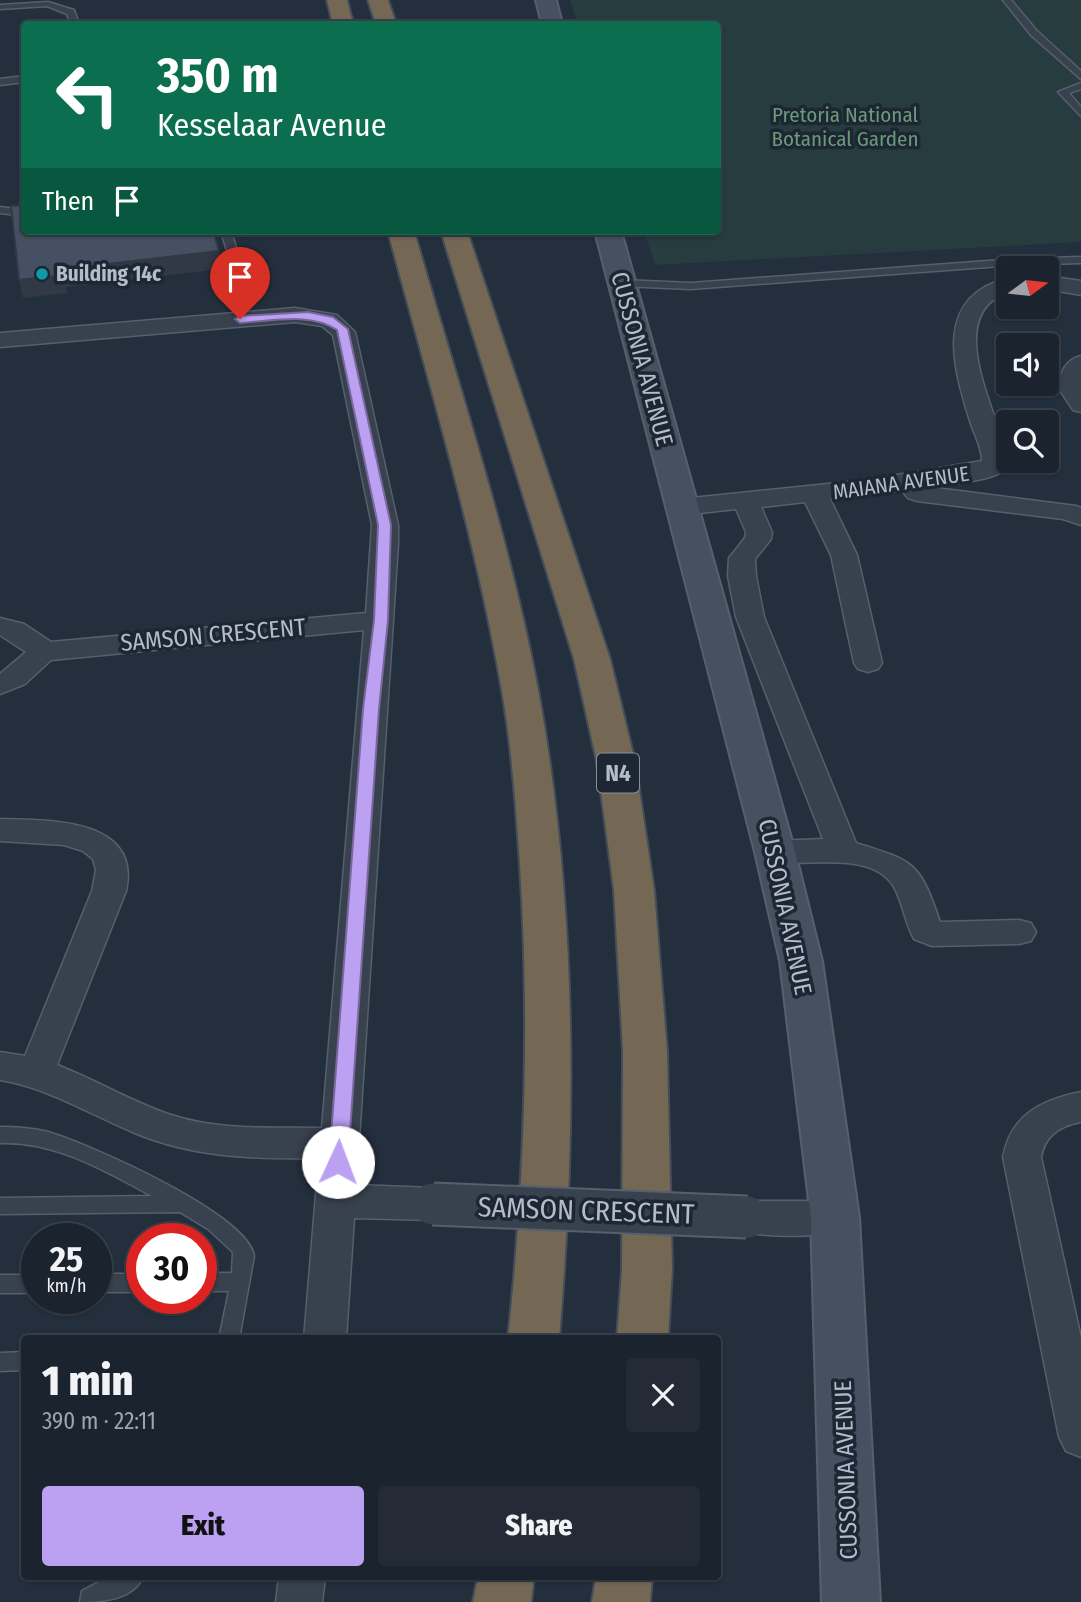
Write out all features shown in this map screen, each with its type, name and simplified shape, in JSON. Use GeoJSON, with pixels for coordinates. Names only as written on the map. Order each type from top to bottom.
{"type":"FeatureCollection","features":[{"type":"Feature","properties":{"kind":"highway"},"geometry":{"type":"LineString","coordinates":[[337,0],[342,21]]}},
{"type":"Feature","properties":{"kind":"highway"},"geometry":{"type":"LineString","coordinates":[[378,0],[385,21]]}},
{"type":"Feature","properties":{"kind":"highway"},"geometry":{"type":"LineString","coordinates":[[402,235],[503,612],[530,755],[543,898],[547,983],[547,1169],[533,1335]]}},
{"type":"Feature","properties":{"kind":"highway","name":"N4"},"geometry":{"type":"LineString","coordinates":[[455,235],[592,659],[616,762],[634,890],[645,1051],[647,1256],[642,1335]]}},
{"type":"Feature","properties":{"kind":"highway"},"geometry":{"type":"LineString","coordinates":[[502,1602],[506,1580]]}},
{"type":"Feature","properties":{"kind":"highway"},"geometry":{"type":"LineString","coordinates":[[621,1602],[624,1580]]}},
{"type":"Feature","properties":{"kind":"main road"},"geometry":{"type":"LineString","coordinates":[[546,0],[551,21]]}},
{"type":"Feature","properties":{"kind":"main road","name":"CUSSONIA AVENUE"},"geometry":{"type":"LineString","coordinates":[[609,235],[775,852],[801,961],[835,1217],[851,1602]]}},
{"type":"Feature","properties":{"kind":"street"},"geometry":{"type":"LineString","coordinates":[[1059,284],[1081,288]]}},
{"type":"Feature","properties":{"kind":"street","name":"MAIANA AVENUE"},"geometry":{"type":"LineString","coordinates":[[682,507],[815,495],[971,473],[994,466],[995,456],[979,413],[966,359],[964,330],[969,314],[981,298],[996,291]]}},
{"type":"Feature","properties":{"kind":"street"},"geometry":{"type":"LineString","coordinates":[[0,340],[278,316],[319,317],[336,323],[344,332],[386,533],[339,1143],[337,1201],[324,1335]]}},
{"type":"Feature","properties":{"kind":"street"},"geometry":{"type":"LineString","coordinates":[[1081,363],[1073,372],[1070,387],[1081,405]]}},
{"type":"Feature","properties":{"kind":"street"},"geometry":{"type":"LineString","coordinates":[[867,488],[966,498],[1081,517]]}},
{"type":"Feature","properties":{"kind":"street"},"geometry":{"type":"LineString","coordinates":[[815,495],[844,555],[869,663]]}},
{"type":"Feature","properties":{"kind":"street"},"geometry":{"type":"LineString","coordinates":[[746,501],[759,532],[758,539],[741,558],[750,617],[843,850]]}},
{"type":"Feature","properties":{"kind":"street","name":"SAMSON CRESCENT"},"geometry":{"type":"LineString","coordinates":[[44,650],[381,620]]}},
{"type":"Feature","properties":{"kind":"street"},"geometry":{"type":"LineString","coordinates":[[0,626],[16,630],[44,650],[15,678],[0,685]]}},
{"type":"Feature","properties":{"kind":"street"},"geometry":{"type":"LineString","coordinates":[[0,830],[51,832],[91,842],[107,853],[112,864],[109,891],[36,1073]]}},
{"type":"Feature","properties":{"kind":"street"},"geometry":{"type":"LineString","coordinates":[[775,852],[843,850],[898,869],[909,884],[926,930],[932,933],[1019,932]]}},
{"type":"Feature","properties":{"kind":"street"},"geometry":{"type":"LineString","coordinates":[[0,1066],[36,1073],[152,1124],[187,1135],[232,1141],[339,1143]]}},
{"type":"Feature","properties":{"kind":"street"},"geometry":{"type":"LineString","coordinates":[[1081,1107],[1053,1114],[1039,1122],[1026,1140],[1022,1157],[1081,1437]]}},
{"type":"Feature","properties":{"kind":"street","name":"SAMSON CRESCENT"},"geometry":{"type":"LineString","coordinates":[[337,1201],[747,1217],[835,1217]]}},
{"type":"Feature","properties":{"kind":"street"},"geometry":{"type":"LineString","coordinates":[[299,1602],[302,1580]]}},
{"type":"Feature","properties":{"kind":"lane"},"geometry":{"type":"LineString","coordinates":[[1007,0],[1034,33],[1081,76]]}},
{"type":"Feature","properties":{"kind":"lane"},"geometry":{"type":"LineString","coordinates":[[0,7],[56,5],[71,12],[74,21]]}},
{"type":"Feature","properties":{"kind":"lane"},"geometry":{"type":"LineString","coordinates":[[0,82],[21,79]]}},
{"type":"Feature","properties":{"kind":"lane"},"geometry":{"type":"LineString","coordinates":[[1081,86],[1063,92],[1081,113]]}},
{"type":"Feature","properties":{"kind":"lane"},"geometry":{"type":"LineString","coordinates":[[0,210],[21,212]]}},
{"type":"Feature","properties":{"kind":"lane"},"geometry":{"type":"LineString","coordinates":[[227,235],[236,264]]}},
{"type":"Feature","properties":{"kind":"lane"},"geometry":{"type":"LineString","coordinates":[[621,283],[691,286],[1015,262],[1081,260]]}},
{"type":"Feature","properties":{"kind":"lane"},"geometry":{"type":"LineString","coordinates":[[0,1135],[38,1137],[62,1144],[128,1174],[217,1225],[242,1247],[244,1266],[230,1335]]}},
{"type":"Feature","properties":{"kind":"lane"},"geometry":{"type":"LineString","coordinates":[[0,1206],[181,1204]]}},
{"type":"Feature","properties":{"kind":"lane"},"geometry":{"type":"LineString","coordinates":[[217,1282],[239,1282]]}},
{"type":"Feature","properties":{"kind":"lane"},"geometry":{"type":"LineString","coordinates":[[0,1284],[21,1284]]}},
{"type":"Feature","properties":{"kind":"lane"},"geometry":{"type":"LineString","coordinates":[[0,1362],[21,1361]]}},
{"type":"Feature","properties":{"kind":"lane"},"geometry":{"type":"LineString","coordinates":[[90,1599],[125,1580]]}},
{"type":"Feature","properties":{"kind":"green space","name":"Pretoria National Botanical Garden"},"geometry":{"type":"Polygon","coordinates":[[[570,0],[1081,0],[1081,242],[655,265],[645,235],[721,235],[721,21],[577,21],[570,0]]]}},
{"type":"Feature","properties":{"kind":"building"},"geometry":{"type":"Polygon","coordinates":[[[21,205],[21,235],[214,235],[219,251],[63,269],[64,275],[19,280],[11,206],[21,205]]]}},
{"type":"Feature","properties":{"kind":"place","name":"Building 14c"},"geometry":{"type":"Point","coordinates":[42,274]}},
{"type":"Feature","properties":{"kind":"route"},"geometry":{"type":"LineString","coordinates":[[240,319],[308,315],[329,320],[342,329],[350,353],[385,525],[381,620],[371,709],[338,1162]]}}]}
